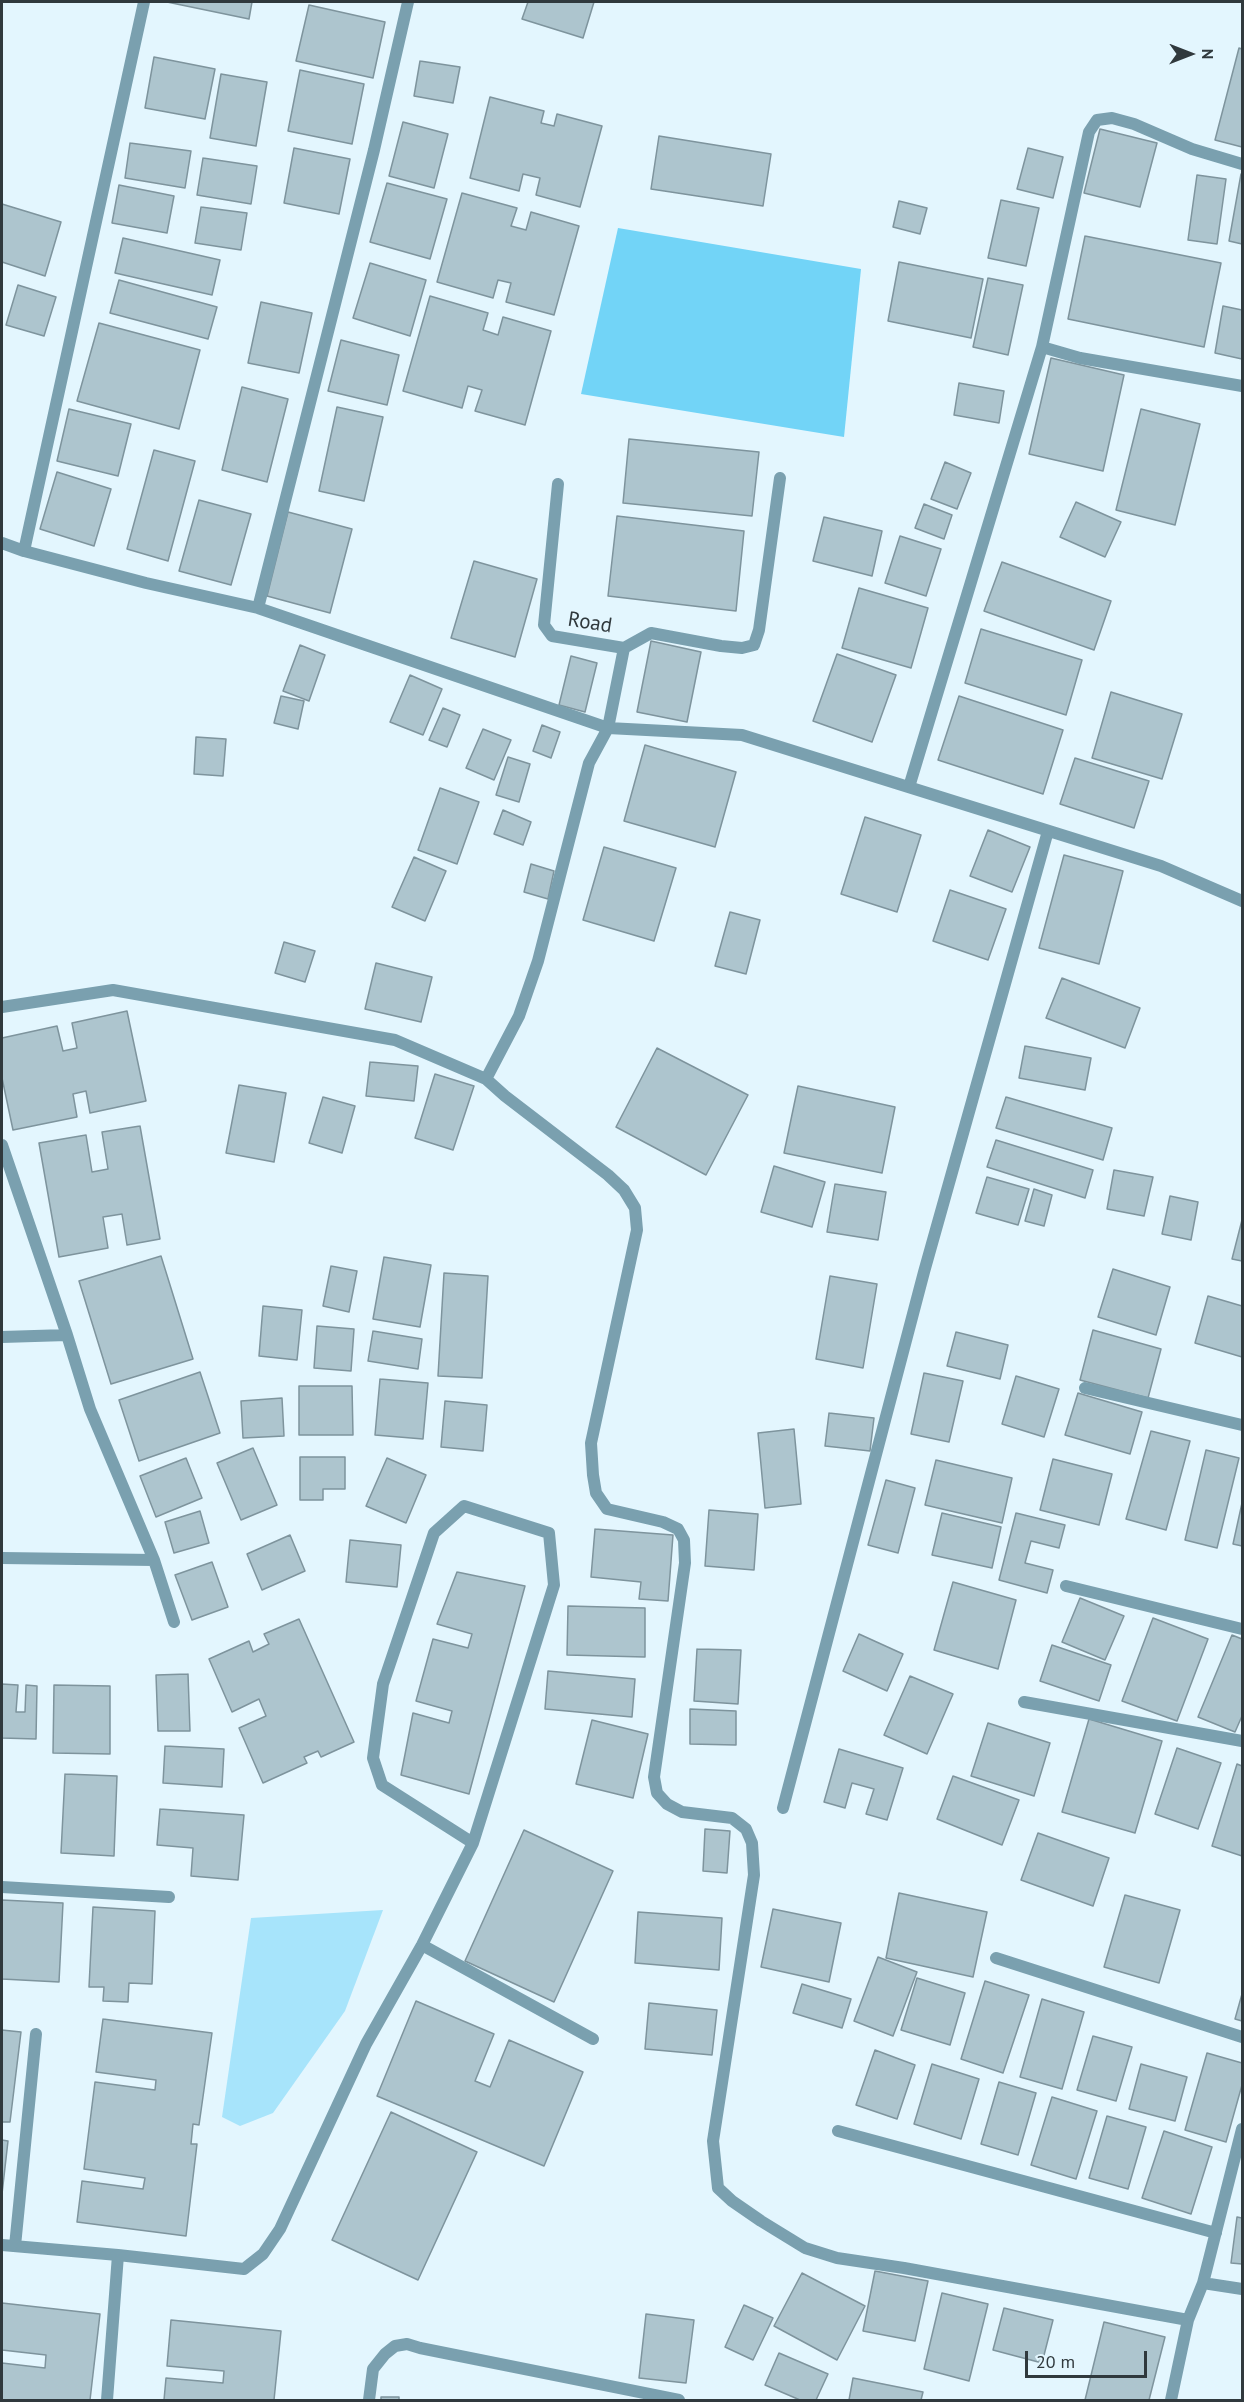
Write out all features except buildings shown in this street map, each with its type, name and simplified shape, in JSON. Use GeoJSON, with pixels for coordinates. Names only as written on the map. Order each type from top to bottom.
{"type":"FeatureCollection","features":[{"type":"Feature","properties":{"kind":"street"},"geometry":{"type":"LineString","coordinates":[[24,551],[144,2]]}},
{"type":"Feature","properties":{"kind":"street"},"geometry":{"type":"LineString","coordinates":[[258,608],[374,150],[408,2]]}},
{"type":"Feature","properties":{"kind":"street"},"geometry":{"type":"LineString","coordinates":[[909,787],[1042,347],[1089,132],[1097,120],[1112,118],[1134,124],[1192,149],[1242,164]]}},
{"type":"Feature","properties":{"kind":"street"},"geometry":{"type":"LineString","coordinates":[[1042,347],[1080,358],[1242,386]]}},
{"type":"Feature","properties":{"kind":"street"},"geometry":{"type":"LineString","coordinates":[[624,648],[651,633],[722,646],[742,648],[754,645],[759,630],[780,478]]}},
{"type":"Feature","properties":{"kind":"street","name":"Road"},"geometry":{"type":"LineString","coordinates":[[486,1079],[519,1016],[538,961],[589,763],[608,728],[624,648],[552,636],[544,625],[558,484]]}},
{"type":"Feature","properties":{"kind":"street"},"geometry":{"type":"LineString","coordinates":[[2,543],[24,551],[146,583],[258,608],[608,728],[742,735],[1161,866],[1242,901]]}},
{"type":"Feature","properties":{"kind":"street"},"geometry":{"type":"LineString","coordinates":[[783,1808],[924,1272],[1048,831]]}},
{"type":"Feature","properties":{"kind":"street"},"geometry":{"type":"LineString","coordinates":[[2,1007],[113,990],[395,1040],[486,1079],[624,1190],[635,1208],[637,1230],[591,1443],[596,1493],[607,1509],[663,1521],[678,1529],[684,1540],[685,1563],[654,1777],[657,1793],[667,1804],[682,1812],[732,1818],[746,1829],[752,1843],[754,1875],[713,2141],[718,2188],[754,2216],[805,2248],[837,2258],[904,2268],[1188,2320]]}},
{"type":"Feature","properties":{"kind":"street"},"geometry":{"type":"LineString","coordinates":[[2,1145],[90,1409],[154,1560],[174,1622]]}},
{"type":"Feature","properties":{"kind":"street"},"geometry":{"type":"LineString","coordinates":[[2,1337],[67,1335]]}},
{"type":"Feature","properties":{"kind":"street"},"geometry":{"type":"LineString","coordinates":[[1084,1388],[1242,1425]]}},
{"type":"Feature","properties":{"kind":"street"},"geometry":{"type":"LineString","coordinates":[[2,2245],[118,2254],[244,2269],[263,2254],[280,2229],[366,2044],[422,1945],[473,1843],[554,1585],[549,1533],[464,1506],[434,1533],[383,1684],[373,1758],[382,1785],[473,1843]]}},
{"type":"Feature","properties":{"kind":"street"},"geometry":{"type":"LineString","coordinates":[[2,1558],[154,1560]]}},
{"type":"Feature","properties":{"kind":"street"},"geometry":{"type":"LineString","coordinates":[[1066,1586],[1242,1629]]}},
{"type":"Feature","properties":{"kind":"street"},"geometry":{"type":"LineString","coordinates":[[1024,1702],[1242,1741]]}},
{"type":"Feature","properties":{"kind":"street"},"geometry":{"type":"LineString","coordinates":[[2,1887],[169,1897]]}},
{"type":"Feature","properties":{"kind":"street"},"geometry":{"type":"LineString","coordinates":[[422,1945],[593,2038]]}},
{"type":"Feature","properties":{"kind":"street"},"geometry":{"type":"LineString","coordinates":[[996,1958],[1242,2037]]}},
{"type":"Feature","properties":{"kind":"street"},"geometry":{"type":"LineString","coordinates":[[15,2246],[36,2034]]}},
{"type":"Feature","properties":{"kind":"street"},"geometry":{"type":"LineString","coordinates":[[1171,2400],[1188,2320],[1203,2283],[1242,2129]]}},
{"type":"Feature","properties":{"kind":"street"},"geometry":{"type":"LineString","coordinates":[[838,2131],[1216,2233]]}},
{"type":"Feature","properties":{"kind":"street"},"geometry":{"type":"LineString","coordinates":[[107,2400],[118,2254]]}},
{"type":"Feature","properties":{"kind":"street"},"geometry":{"type":"LineString","coordinates":[[1203,2283],[1242,2289]]}},
{"type":"Feature","properties":{"kind":"street"},"geometry":{"type":"LineString","coordinates":[[369,2400],[373,2369],[395,2346],[407,2344],[679,2400]]}},
{"type":"Feature","properties":{"kind":"shaded area"},"geometry":{"type":"Polygon","coordinates":[[[618,228],[861,269],[844,437],[581,394],[618,228]]]}},
{"type":"Feature","properties":{"kind":"shaded area"},"geometry":{"type":"Polygon","coordinates":[[[383,1910],[345,2011],[273,2113],[240,2126],[222,2117],[251,1918],[383,1910]]]}}]}
